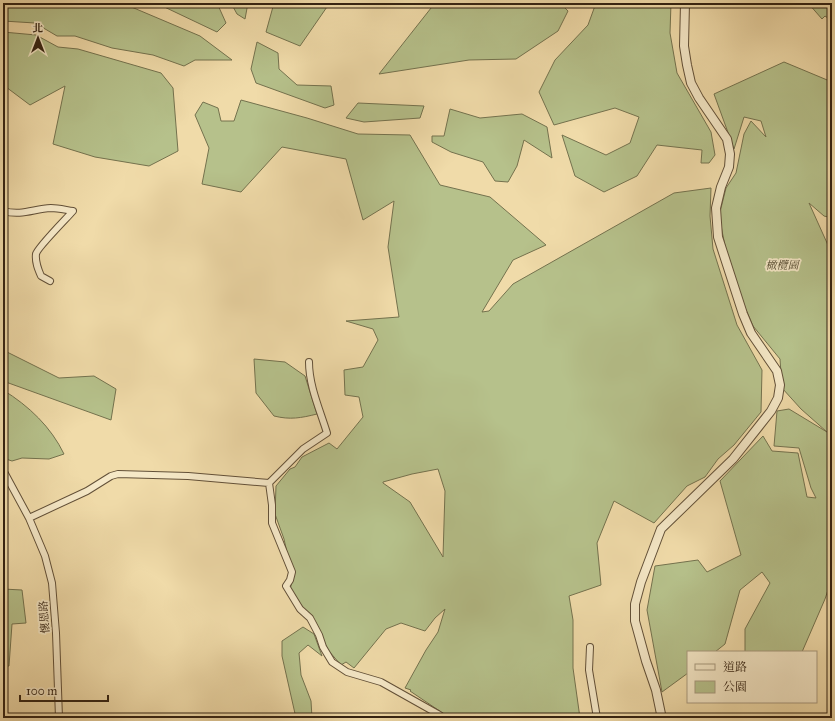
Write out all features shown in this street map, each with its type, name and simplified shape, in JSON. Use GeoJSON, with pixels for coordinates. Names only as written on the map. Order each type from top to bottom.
{"type":"FeatureCollection","features":[{"type":"Feature","properties":{"kind":"street"},"geometry":{"type":"LineString","coordinates":[[661,718],[656,690],[635,621],[634,604],[641,582],[661,530],[733,459],[771,412],[778,398],[780,386],[777,371],[751,333],[743,314],[718,237],[716,208],[720,188],[729,167],[730,154],[727,138],[699,98],[692,83],[687,66],[684,46],[685,3]]}},
{"type":"Feature","properties":{"kind":"street"},"geometry":{"type":"LineString","coordinates":[[3,211],[26,213],[51,208],[73,211],[40,246],[36,253],[36,265],[41,276],[50,281]]}},
{"type":"Feature","properties":{"kind":"street"},"geometry":{"type":"LineString","coordinates":[[269,484],[304,449],[327,433],[312,386],[309,362]]}},
{"type":"Feature","properties":{"kind":"street","name":"懷恩路"},"geometry":{"type":"LineString","coordinates":[[3,470],[29,518],[43,551],[52,583],[56,633],[59,718]]}},
{"type":"Feature","properties":{"kind":"street"},"geometry":{"type":"LineString","coordinates":[[29,518],[87,491],[118,474],[188,476],[269,484]]}},
{"type":"Feature","properties":{"kind":"street"},"geometry":{"type":"LineString","coordinates":[[269,484],[272,505],[272,523],[292,572],[290,580],[286,586],[300,609],[310,618],[319,635],[323,647],[332,662],[347,672],[380,682],[444,718]]}},
{"type":"Feature","properties":{"kind":"street"},"geometry":{"type":"LineString","coordinates":[[590,647],[589,670],[597,718]]}},
{"type":"Feature","properties":{"kind":"green space"},"geometry":{"type":"Polygon","coordinates":[[[3,3],[122,3],[200,36],[232,60],[195,60],[184,66],[153,55],[112,48],[75,36],[57,36],[35,23],[3,21],[3,3]]]}},
{"type":"Feature","properties":{"kind":"green space"},"geometry":{"type":"Polygon","coordinates":[[[156,3],[217,3],[226,23],[217,32],[156,3]]]}},
{"type":"Feature","properties":{"kind":"green space"},"geometry":{"type":"Polygon","coordinates":[[[231,3],[248,3],[245,19],[237,14],[231,3]]]}},
{"type":"Feature","properties":{"kind":"green space"},"geometry":{"type":"Polygon","coordinates":[[[274,3],[329,4],[300,46],[266,32],[274,3]]]}},
{"type":"Feature","properties":{"kind":"green space"},"geometry":{"type":"Polygon","coordinates":[[[435,3],[560,3],[568,11],[558,31],[516,59],[469,60],[379,74],[435,3]]]}},
{"type":"Feature","properties":{"kind":"green space"},"geometry":{"type":"Polygon","coordinates":[[[596,3],[671,3],[670,33],[677,73],[711,132],[715,155],[709,163],[701,163],[702,150],[657,145],[637,176],[604,192],[575,176],[562,135],[606,155],[630,143],[639,117],[615,108],[554,125],[539,92],[555,60],[588,25],[596,3]]]}},
{"type":"Feature","properties":{"kind":"green space"},"geometry":{"type":"Polygon","coordinates":[[[808,3],[832,3],[832,21],[825,16],[822,19],[808,3]]]}},
{"type":"Feature","properties":{"kind":"green space"},"geometry":{"type":"Polygon","coordinates":[[[3,32],[36,35],[58,47],[78,49],[161,73],[173,88],[178,151],[149,166],[95,157],[53,144],[65,86],[30,105],[6,87],[3,70],[3,32]]]}},
{"type":"Feature","properties":{"kind":"green space"},"geometry":{"type":"Polygon","coordinates":[[[257,42],[278,53],[279,69],[297,85],[331,86],[334,105],[325,108],[256,83],[251,69],[257,42]]]}},
{"type":"Feature","properties":{"kind":"green space","name":"橄欖園"},"geometry":{"type":"Polygon","coordinates":[[[784,62],[832,82],[832,218],[824,216],[809,203],[832,254],[832,578],[825,599],[802,651],[745,651],[745,629],[770,583],[762,572],[740,590],[725,644],[716,651],[687,651],[687,674],[662,692],[647,610],[655,566],[698,560],[707,572],[741,555],[720,481],[763,436],[772,451],[798,453],[807,497],[816,498],[811,488],[799,448],[774,446],[777,411],[789,409],[827,432],[801,409],[782,388],[780,359],[753,326],[731,275],[719,216],[726,188],[736,173],[744,134],[751,121],[766,137],[761,121],[744,117],[734,149],[714,94],[784,62]]]}},
{"type":"Feature","properties":{"kind":"green space"},"geometry":{"type":"Polygon","coordinates":[[[241,100],[358,134],[410,135],[440,185],[490,197],[546,245],[513,260],[482,312],[489,311],[513,284],[674,193],[711,188],[710,216],[713,249],[737,325],[762,370],[761,412],[734,445],[718,459],[705,477],[687,486],[654,523],[614,501],[597,543],[601,585],[569,596],[573,620],[573,668],[580,718],[450,718],[410,691],[411,690],[405,688],[426,650],[438,632],[445,609],[435,618],[425,631],[401,623],[386,629],[354,668],[346,662],[341,665],[328,650],[319,630],[290,589],[293,579],[284,539],[275,514],[276,486],[290,469],[295,467],[302,457],[329,443],[337,449],[363,417],[359,397],[345,395],[344,370],[363,367],[378,340],[373,329],[346,321],[399,317],[388,247],[394,201],[363,220],[346,159],[282,147],[241,192],[202,184],[209,148],[195,115],[203,102],[218,108],[221,121],[234,121],[241,100]],[[438,469],[383,482],[410,502],[443,557],[445,491],[438,469]]]}},
{"type":"Feature","properties":{"kind":"green space"},"geometry":{"type":"Polygon","coordinates":[[[358,103],[424,106],[420,118],[364,122],[346,118],[358,103]]]}},
{"type":"Feature","properties":{"kind":"green space"},"geometry":{"type":"Polygon","coordinates":[[[450,109],[480,118],[522,114],[547,127],[552,158],[524,140],[517,166],[508,182],[495,181],[483,162],[451,152],[432,142],[432,136],[444,136],[450,109]]]}},
{"type":"Feature","properties":{"kind":"green space"},"geometry":{"type":"Polygon","coordinates":[[[3,350],[59,378],[94,376],[116,389],[111,420],[3,381],[3,350]]]}},
{"type":"Feature","properties":{"kind":"green space"},"geometry":{"type":"Polygon","coordinates":[[[254,359],[285,362],[305,376],[317,414],[296,418],[274,416],[256,393],[254,359]]]}},
{"type":"Feature","properties":{"kind":"green space"},"geometry":{"type":"Polygon","coordinates":[[[3,390],[22,403],[46,426],[59,444],[64,454],[49,459],[22,458],[12,461],[3,458],[3,390]]]}},
{"type":"Feature","properties":{"kind":"green space"},"geometry":{"type":"Polygon","coordinates":[[[3,589],[22,590],[26,623],[12,624],[9,666],[3,666],[3,589]]]}},
{"type":"Feature","properties":{"kind":"green space"},"geometry":{"type":"Polygon","coordinates":[[[303,627],[314,634],[322,656],[308,645],[299,653],[301,675],[311,701],[312,718],[296,718],[282,656],[282,641],[303,627]]]}}]}
